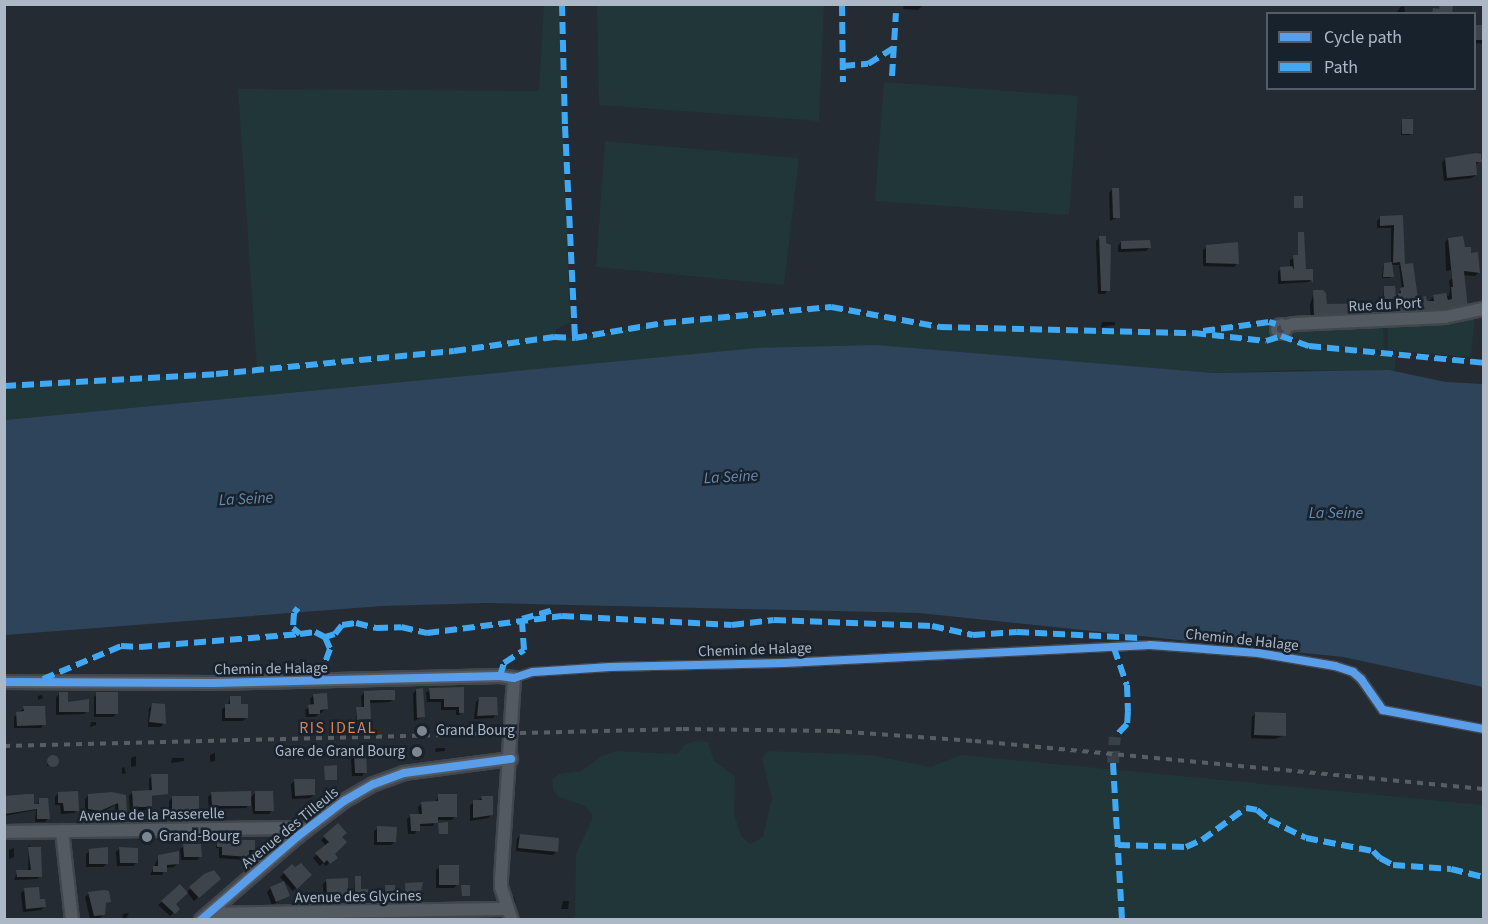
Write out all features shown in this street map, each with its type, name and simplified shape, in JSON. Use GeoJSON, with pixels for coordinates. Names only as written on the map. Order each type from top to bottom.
{"type":"FeatureCollection","features":[{"type":"Feature","properties":{"kind":"street","name":"Rue du Port"},"geometry":{"type":"LineString","coordinates":[[1287,326],[1445,317],[1484,309]]}},
{"type":"Feature","properties":{"kind":"street","name":"Chemin de Halage"},"geometry":{"type":"LineString","coordinates":[[4,682],[237,683],[500,676],[514,678]]}},
{"type":"Feature","properties":{"kind":"street"},"geometry":{"type":"LineString","coordinates":[[510,914],[501,877],[511,759],[514,678]]}},
{"type":"Feature","properties":{"kind":"street","name":"Avenue des Tilleuls"},"geometry":{"type":"LineString","coordinates":[[204,917],[298,836],[344,801],[374,784],[394,776],[511,759]]}},
{"type":"Feature","properties":{"kind":"street","name":"Avenue de la Passerelle"},"geometry":{"type":"LineString","coordinates":[[4,832],[287,828],[298,836]]}},
{"type":"Feature","properties":{"kind":"street"},"geometry":{"type":"LineString","coordinates":[[62,831],[72,920]]}},
{"type":"Feature","properties":{"kind":"street","name":"Avenue des Glycines"},"geometry":{"type":"LineString","coordinates":[[204,917],[510,914]]}},
{"type":"Feature","properties":{"kind":"lane","name":"Chemin de Halage"},"geometry":{"type":"LineString","coordinates":[[514,678],[533,672],[610,667],[807,662],[1150,645],[1258,652],[1335,666],[1353,672],[1383,710],[1484,729]]}},
{"type":"Feature","properties":{"kind":"green space"},"geometry":{"type":"Polygon","coordinates":[[[544,4],[559,5],[570,322],[556,329],[554,337],[575,338],[664,323],[736,315],[831,311],[940,327],[1194,333],[1266,341],[1279,336],[1309,346],[1396,356],[1395,372],[1299,370],[1214,373],[886,346],[626,361],[5,420],[4,385],[145,378],[257,369],[238,89],[539,91],[544,4]]]}},
{"type":"Feature","properties":{"kind":"green space"},"geometry":{"type":"Polygon","coordinates":[[[597,5],[824,5],[819,121],[599,105],[597,5]]]}},
{"type":"Feature","properties":{"kind":"green space"},"geometry":{"type":"Polygon","coordinates":[[[884,82],[1078,96],[1069,215],[875,201],[884,82]]]}},
{"type":"Feature","properties":{"kind":"green space"},"geometry":{"type":"Polygon","coordinates":[[[605,141],[799,158],[784,285],[596,267],[605,141]]]}},
{"type":"Feature","properties":{"kind":"green space"},"geometry":{"type":"Polygon","coordinates":[[[1475,316],[1471,357],[1388,350],[1388,325],[1475,316]]]}},
{"type":"Feature","properties":{"kind":"green space"},"geometry":{"type":"Polygon","coordinates":[[[1273,325],[1275,336],[1266,339],[1202,333],[1273,325]]]}},
{"type":"Feature","properties":{"kind":"green space"},"geometry":{"type":"Polygon","coordinates":[[[1383,325],[1384,351],[1310,344],[1292,335],[1297,327],[1383,325]]]}},
{"type":"Feature","properties":{"kind":"green space"},"geometry":{"type":"Polygon","coordinates":[[[695,741],[708,742],[714,761],[735,776],[734,813],[741,836],[750,844],[763,837],[772,798],[762,758],[768,751],[871,755],[931,767],[961,755],[1483,805],[1483,919],[572,919],[575,916],[576,853],[592,820],[592,814],[585,806],[559,797],[553,790],[553,779],[559,774],[581,771],[602,756],[616,751],[678,754],[684,745],[695,741]]]}},
{"type":"Feature","properties":{"kind":"water","name":"La Seine"},"geometry":{"type":"Polygon","coordinates":[[[876,345],[1214,373],[1389,370],[1446,382],[1483,384],[1483,687],[1343,657],[919,613],[486,603],[382,606],[5,635],[5,420],[757,348],[876,345]]]}},
{"type":"Feature","properties":{"kind":"building"},"geometry":{"type":"Polygon","coordinates":[[[1440,4],[1453,5],[1452,12],[1432,12],[1433,8],[1439,9],[1440,4]]]}},
{"type":"Feature","properties":{"kind":"building"},"geometry":{"type":"Polygon","coordinates":[[[1476,25],[1484,25],[1484,40],[1476,40],[1476,25]]]}},
{"type":"Feature","properties":{"kind":"building"},"geometry":{"type":"Polygon","coordinates":[[[1402,119],[1413,119],[1413,134],[1402,134],[1402,119]]]}},
{"type":"Feature","properties":{"kind":"building"},"geometry":{"type":"Polygon","coordinates":[[[1481,154],[1482,162],[1476,162],[1477,175],[1447,178],[1445,158],[1481,154]]]}},
{"type":"Feature","properties":{"kind":"building"},"geometry":{"type":"Polygon","coordinates":[[[1112,188],[1119,188],[1120,218],[1113,218],[1112,188]]]}},
{"type":"Feature","properties":{"kind":"building"},"geometry":{"type":"Polygon","coordinates":[[[1294,196],[1303,196],[1303,208],[1294,208],[1294,196]]]}},
{"type":"Feature","properties":{"kind":"building"},"geometry":{"type":"Polygon","coordinates":[[[1403,215],[1405,264],[1413,263],[1418,298],[1426,296],[1427,301],[1434,301],[1433,295],[1446,293],[1448,300],[1452,299],[1448,238],[1463,236],[1465,247],[1471,247],[1471,253],[1478,252],[1480,273],[1464,271],[1468,309],[1400,315],[1398,293],[1401,293],[1400,288],[1404,287],[1400,262],[1393,263],[1394,225],[1380,226],[1380,216],[1403,215]]]}},
{"type":"Feature","properties":{"kind":"building"},"geometry":{"type":"Polygon","coordinates":[[[1298,232],[1304,232],[1306,269],[1313,269],[1313,283],[1311,280],[1281,281],[1280,267],[1292,266],[1294,270],[1293,255],[1298,255],[1298,232]]]}},
{"type":"Feature","properties":{"kind":"building"},"geometry":{"type":"Polygon","coordinates":[[[1099,236],[1106,236],[1106,243],[1111,245],[1110,291],[1101,291],[1099,236]]]}},
{"type":"Feature","properties":{"kind":"building"},"geometry":{"type":"Polygon","coordinates":[[[1150,240],[1151,248],[1121,249],[1121,241],[1150,240]]]}},
{"type":"Feature","properties":{"kind":"building"},"geometry":{"type":"Polygon","coordinates":[[[1238,242],[1239,264],[1206,263],[1206,245],[1238,242]]]}},
{"type":"Feature","properties":{"kind":"building"},"geometry":{"type":"Polygon","coordinates":[[[1392,262],[1394,277],[1383,277],[1384,263],[1392,262]]]}},
{"type":"Feature","properties":{"kind":"building"},"geometry":{"type":"Polygon","coordinates":[[[1384,286],[1395,286],[1396,299],[1384,299],[1384,286]]]}},
{"type":"Feature","properties":{"kind":"building"},"geometry":{"type":"Polygon","coordinates":[[[1313,290],[1323,290],[1326,293],[1327,304],[1373,303],[1373,316],[1314,318],[1313,290]]]}},
{"type":"Feature","properties":{"kind":"building"},"geometry":{"type":"Polygon","coordinates":[[[464,687],[464,713],[459,713],[459,707],[444,707],[444,699],[430,699],[429,688],[464,687]]]}},
{"type":"Feature","properties":{"kind":"building"},"geometry":{"type":"Polygon","coordinates":[[[423,688],[425,717],[417,718],[416,689],[423,688]]]}},
{"type":"Feature","properties":{"kind":"building"},"geometry":{"type":"Polygon","coordinates":[[[395,690],[395,700],[370,700],[371,719],[357,720],[356,707],[364,707],[364,691],[395,690]]]}},
{"type":"Feature","properties":{"kind":"building"},"geometry":{"type":"Polygon","coordinates":[[[59,692],[68,692],[68,702],[89,699],[89,712],[59,712],[59,692]]]}},
{"type":"Feature","properties":{"kind":"building"},"geometry":{"type":"Polygon","coordinates":[[[96,692],[118,692],[118,714],[96,714],[96,692]]]}},
{"type":"Feature","properties":{"kind":"building"},"geometry":{"type":"Polygon","coordinates":[[[327,693],[328,709],[320,710],[320,714],[309,714],[308,705],[314,704],[313,694],[327,693]]]}},
{"type":"Feature","properties":{"kind":"building"},"geometry":{"type":"Polygon","coordinates":[[[230,696],[241,696],[241,704],[248,704],[248,718],[225,718],[225,704],[230,704],[230,696]]]}},
{"type":"Feature","properties":{"kind":"building"},"geometry":{"type":"Polygon","coordinates":[[[479,697],[497,697],[498,715],[477,716],[479,697]]]}},
{"type":"Feature","properties":{"kind":"building"},"geometry":{"type":"Polygon","coordinates":[[[152,703],[165,704],[166,724],[149,722],[152,703]]]}},
{"type":"Feature","properties":{"kind":"building"},"geometry":{"type":"Polygon","coordinates":[[[23,706],[45,706],[46,725],[17,726],[16,712],[24,711],[23,706]]]}},
{"type":"Feature","properties":{"kind":"building"},"geometry":{"type":"Polygon","coordinates":[[[1255,712],[1286,713],[1286,736],[1254,735],[1255,712]]]}},
{"type":"Feature","properties":{"kind":"building","name":"Gare de Grand Bourg"},"geometry":{"type":"Polygon","coordinates":[[[411,747],[423,747],[423,756],[412,757],[411,747]]]}},
{"type":"Feature","properties":{"kind":"building"},"geometry":{"type":"Polygon","coordinates":[[[354,752],[366,752],[367,773],[355,773],[354,752]]]}},
{"type":"Feature","properties":{"kind":"building"},"geometry":{"type":"Polygon","coordinates":[[[53,755],[59,761],[53,767],[47,761],[53,755]]]}},
{"type":"Feature","properties":{"kind":"building"},"geometry":{"type":"Polygon","coordinates":[[[337,765],[337,780],[325,780],[324,766],[337,765]]]}},
{"type":"Feature","properties":{"kind":"building"},"geometry":{"type":"Polygon","coordinates":[[[151,774],[168,774],[168,794],[152,796],[152,807],[133,807],[132,791],[152,790],[151,774]]]}},
{"type":"Feature","properties":{"kind":"building"},"geometry":{"type":"Polygon","coordinates":[[[294,779],[315,779],[315,795],[295,796],[294,779]]]}},
{"type":"Feature","properties":{"kind":"building"},"geometry":{"type":"Polygon","coordinates":[[[78,791],[79,811],[64,811],[63,803],[58,803],[58,792],[78,791]]]}},
{"type":"Feature","properties":{"kind":"building"},"geometry":{"type":"Polygon","coordinates":[[[251,791],[251,806],[212,806],[211,792],[251,791]]]}},
{"type":"Feature","properties":{"kind":"building"},"geometry":{"type":"Polygon","coordinates":[[[255,791],[273,791],[274,811],[255,811],[255,791]]]}},
{"type":"Feature","properties":{"kind":"building"},"geometry":{"type":"Polygon","coordinates":[[[112,792],[126,795],[127,815],[119,815],[118,803],[100,811],[88,809],[88,794],[112,792]]]}},
{"type":"Feature","properties":{"kind":"building"},"geometry":{"type":"Polygon","coordinates":[[[34,794],[34,804],[39,804],[39,798],[48,798],[50,819],[37,819],[37,809],[5,814],[4,796],[34,794]]]}},
{"type":"Feature","properties":{"kind":"building"},"geometry":{"type":"Polygon","coordinates":[[[438,794],[457,794],[457,817],[438,817],[438,823],[420,824],[420,831],[411,831],[410,814],[422,814],[421,802],[438,801],[438,794]]]}},
{"type":"Feature","properties":{"kind":"building"},"geometry":{"type":"Polygon","coordinates":[[[172,796],[199,796],[199,814],[172,814],[172,796]]]}},
{"type":"Feature","properties":{"kind":"building"},"geometry":{"type":"Polygon","coordinates":[[[481,796],[493,796],[493,815],[473,818],[473,800],[482,800],[481,796]]]}},
{"type":"Feature","properties":{"kind":"building"},"geometry":{"type":"Polygon","coordinates":[[[448,822],[448,834],[439,834],[438,823],[448,822]]]}},
{"type":"Feature","properties":{"kind":"building"},"geometry":{"type":"Polygon","coordinates":[[[338,823],[347,833],[342,837],[347,842],[335,854],[338,858],[330,864],[327,860],[324,863],[315,853],[329,842],[323,836],[338,823]]]}},
{"type":"Feature","properties":{"kind":"building"},"geometry":{"type":"Polygon","coordinates":[[[377,826],[397,827],[396,842],[377,842],[377,826]]]}},
{"type":"Feature","properties":{"kind":"building"},"geometry":{"type":"Polygon","coordinates":[[[520,834],[559,838],[558,852],[518,848],[520,834]]]}},
{"type":"Feature","properties":{"kind":"building"},"geometry":{"type":"Polygon","coordinates":[[[216,836],[229,836],[229,840],[255,840],[255,850],[249,850],[249,857],[222,855],[222,847],[217,847],[216,836]]]}},
{"type":"Feature","properties":{"kind":"building"},"geometry":{"type":"Polygon","coordinates":[[[183,844],[201,844],[202,857],[184,857],[183,844]]]}},
{"type":"Feature","properties":{"kind":"building"},"geometry":{"type":"Polygon","coordinates":[[[28,847],[41,847],[42,877],[17,877],[16,870],[31,870],[28,847]]]}},
{"type":"Feature","properties":{"kind":"building"},"geometry":{"type":"Polygon","coordinates":[[[108,847],[108,864],[89,864],[89,849],[108,847]]]}},
{"type":"Feature","properties":{"kind":"building"},"geometry":{"type":"Polygon","coordinates":[[[119,847],[138,848],[138,863],[120,863],[119,847]]]}},
{"type":"Feature","properties":{"kind":"building"},"geometry":{"type":"Polygon","coordinates":[[[179,851],[179,864],[167,865],[167,872],[153,872],[153,866],[158,866],[158,855],[179,851]]]}},
{"type":"Feature","properties":{"kind":"building"},"geometry":{"type":"Polygon","coordinates":[[[301,863],[312,875],[297,889],[283,872],[292,864],[295,867],[301,863]]]}},
{"type":"Feature","properties":{"kind":"building"},"geometry":{"type":"Polygon","coordinates":[[[439,865],[459,865],[459,885],[439,885],[439,865]]]}},
{"type":"Feature","properties":{"kind":"building"},"geometry":{"type":"Polygon","coordinates":[[[214,870],[221,879],[199,898],[189,887],[204,874],[214,870]]]}},
{"type":"Feature","properties":{"kind":"building"},"geometry":{"type":"Polygon","coordinates":[[[355,876],[361,876],[361,889],[368,889],[368,896],[355,896],[355,876]]]}},
{"type":"Feature","properties":{"kind":"building"},"geometry":{"type":"Polygon","coordinates":[[[348,878],[348,895],[327,896],[326,879],[348,878]]]}},
{"type":"Feature","properties":{"kind":"building"},"geometry":{"type":"Polygon","coordinates":[[[284,881],[290,896],[276,902],[270,887],[284,881]]]}},
{"type":"Feature","properties":{"kind":"building"},"geometry":{"type":"Polygon","coordinates":[[[423,882],[420,896],[412,897],[412,903],[406,903],[405,883],[423,882]]]}},
{"type":"Feature","properties":{"kind":"building"},"geometry":{"type":"Polygon","coordinates":[[[180,884],[188,893],[176,904],[180,909],[175,914],[161,901],[180,884]]]}},
{"type":"Feature","properties":{"kind":"building"},"geometry":{"type":"Polygon","coordinates":[[[385,885],[395,885],[396,895],[385,896],[385,885]]]}},
{"type":"Feature","properties":{"kind":"building"},"geometry":{"type":"Polygon","coordinates":[[[461,885],[470,885],[470,896],[462,896],[461,885]]]}},
{"type":"Feature","properties":{"kind":"building"},"geometry":{"type":"Polygon","coordinates":[[[39,887],[40,899],[45,899],[46,907],[26,909],[24,888],[39,887]]]}},
{"type":"Feature","properties":{"kind":"building"},"geometry":{"type":"Polygon","coordinates":[[[376,890],[383,890],[384,904],[376,904],[376,890]]]}},
{"type":"Feature","properties":{"kind":"building"},"geometry":{"type":"Polygon","coordinates":[[[109,891],[111,902],[106,903],[105,915],[94,916],[88,892],[109,891]]]}},
{"type":"Feature","properties":{"kind":"tunnel"},"geometry":{"type":"LineString","coordinates":[[1113,763],[1115,737]]}},
{"type":"Feature","properties":{"kind":"railway"},"geometry":{"type":"LineString","coordinates":[[4,746],[683,729],[834,731],[975,741],[1484,789]]}},
{"type":"Feature","properties":{"kind":"marked path"},"geometry":{"type":"LineString","coordinates":[[562,4],[575,338]]}},
{"type":"Feature","properties":{"kind":"marked path"},"geometry":{"type":"LineString","coordinates":[[842,4],[843,82]]}},
{"type":"Feature","properties":{"kind":"marked path"},"geometry":{"type":"LineString","coordinates":[[892,76],[896,13]]}},
{"type":"Feature","properties":{"kind":"marked path"},"geometry":{"type":"LineString","coordinates":[[843,66],[868,64],[894,48]]}},
{"type":"Feature","properties":{"kind":"marked path"},"geometry":{"type":"LineString","coordinates":[[4,386],[216,374],[454,351],[554,337],[575,338],[664,323],[831,307],[940,327],[1194,333],[1266,341],[1281,336],[1309,346],[1484,363]]}},
{"type":"Feature","properties":{"kind":"marked path"},"geometry":{"type":"LineString","coordinates":[[1203,331],[1269,322],[1276,324]]}},
{"type":"Feature","properties":{"kind":"marked path"},"geometry":{"type":"LineString","coordinates":[[298,608],[294,613],[293,628],[300,634],[315,632],[325,637],[330,649],[318,682]]}},
{"type":"Feature","properties":{"kind":"marked path"},"geometry":{"type":"LineString","coordinates":[[500,676],[504,663],[524,650],[522,619],[556,609]]}},
{"type":"Feature","properties":{"kind":"marked path"},"geometry":{"type":"LineString","coordinates":[[325,637],[335,634],[342,625],[356,623],[376,628],[401,627],[427,633],[562,616],[732,625],[774,620],[932,626],[973,635],[1017,632],[1140,638]]}},
{"type":"Feature","properties":{"kind":"marked path"},"geometry":{"type":"LineString","coordinates":[[43,679],[121,646],[140,647],[300,634]]}},
{"type":"Feature","properties":{"kind":"marked path"},"geometry":{"type":"LineString","coordinates":[[1114,648],[1127,685],[1128,711],[1127,724],[1115,737]]}},
{"type":"Feature","properties":{"kind":"marked path"},"geometry":{"type":"LineString","coordinates":[[1113,763],[1122,920]]}},
{"type":"Feature","properties":{"kind":"marked path"},"geometry":{"type":"LineString","coordinates":[[1118,845],[1186,847],[1202,840],[1246,808],[1257,810],[1269,820],[1306,838],[1373,851],[1393,865],[1451,869],[1484,877]]}},
{"type":"Feature","properties":{"kind":"cycle path"},"geometry":{"type":"LineString","coordinates":[[4,682],[214,683],[500,676],[514,678],[533,672],[610,667],[784,663],[1150,645],[1258,653],[1335,666],[1353,672],[1361,679],[1383,710],[1484,729]]}},
{"type":"Feature","properties":{"kind":"cycle path"},"geometry":{"type":"LineString","coordinates":[[201,920],[298,836],[344,801],[374,784],[404,773],[511,759]]}},
{"type":"Feature","properties":{"kind":"place","name":"Grand Bourg"},"geometry":{"type":"Point","coordinates":[422,731]}},
{"type":"Feature","properties":{"kind":"place","name":"Gare de Grand Bourg"},"geometry":{"type":"Point","coordinates":[417,752]}},
{"type":"Feature","properties":{"kind":"place","name":"Grand-Bourg"},"geometry":{"type":"Point","coordinates":[147,837]}},
{"type":"Feature","properties":{"kind":"district","name":"RIS IDEAL"},"geometry":{"type":"Point","coordinates":[338,728]}}]}
